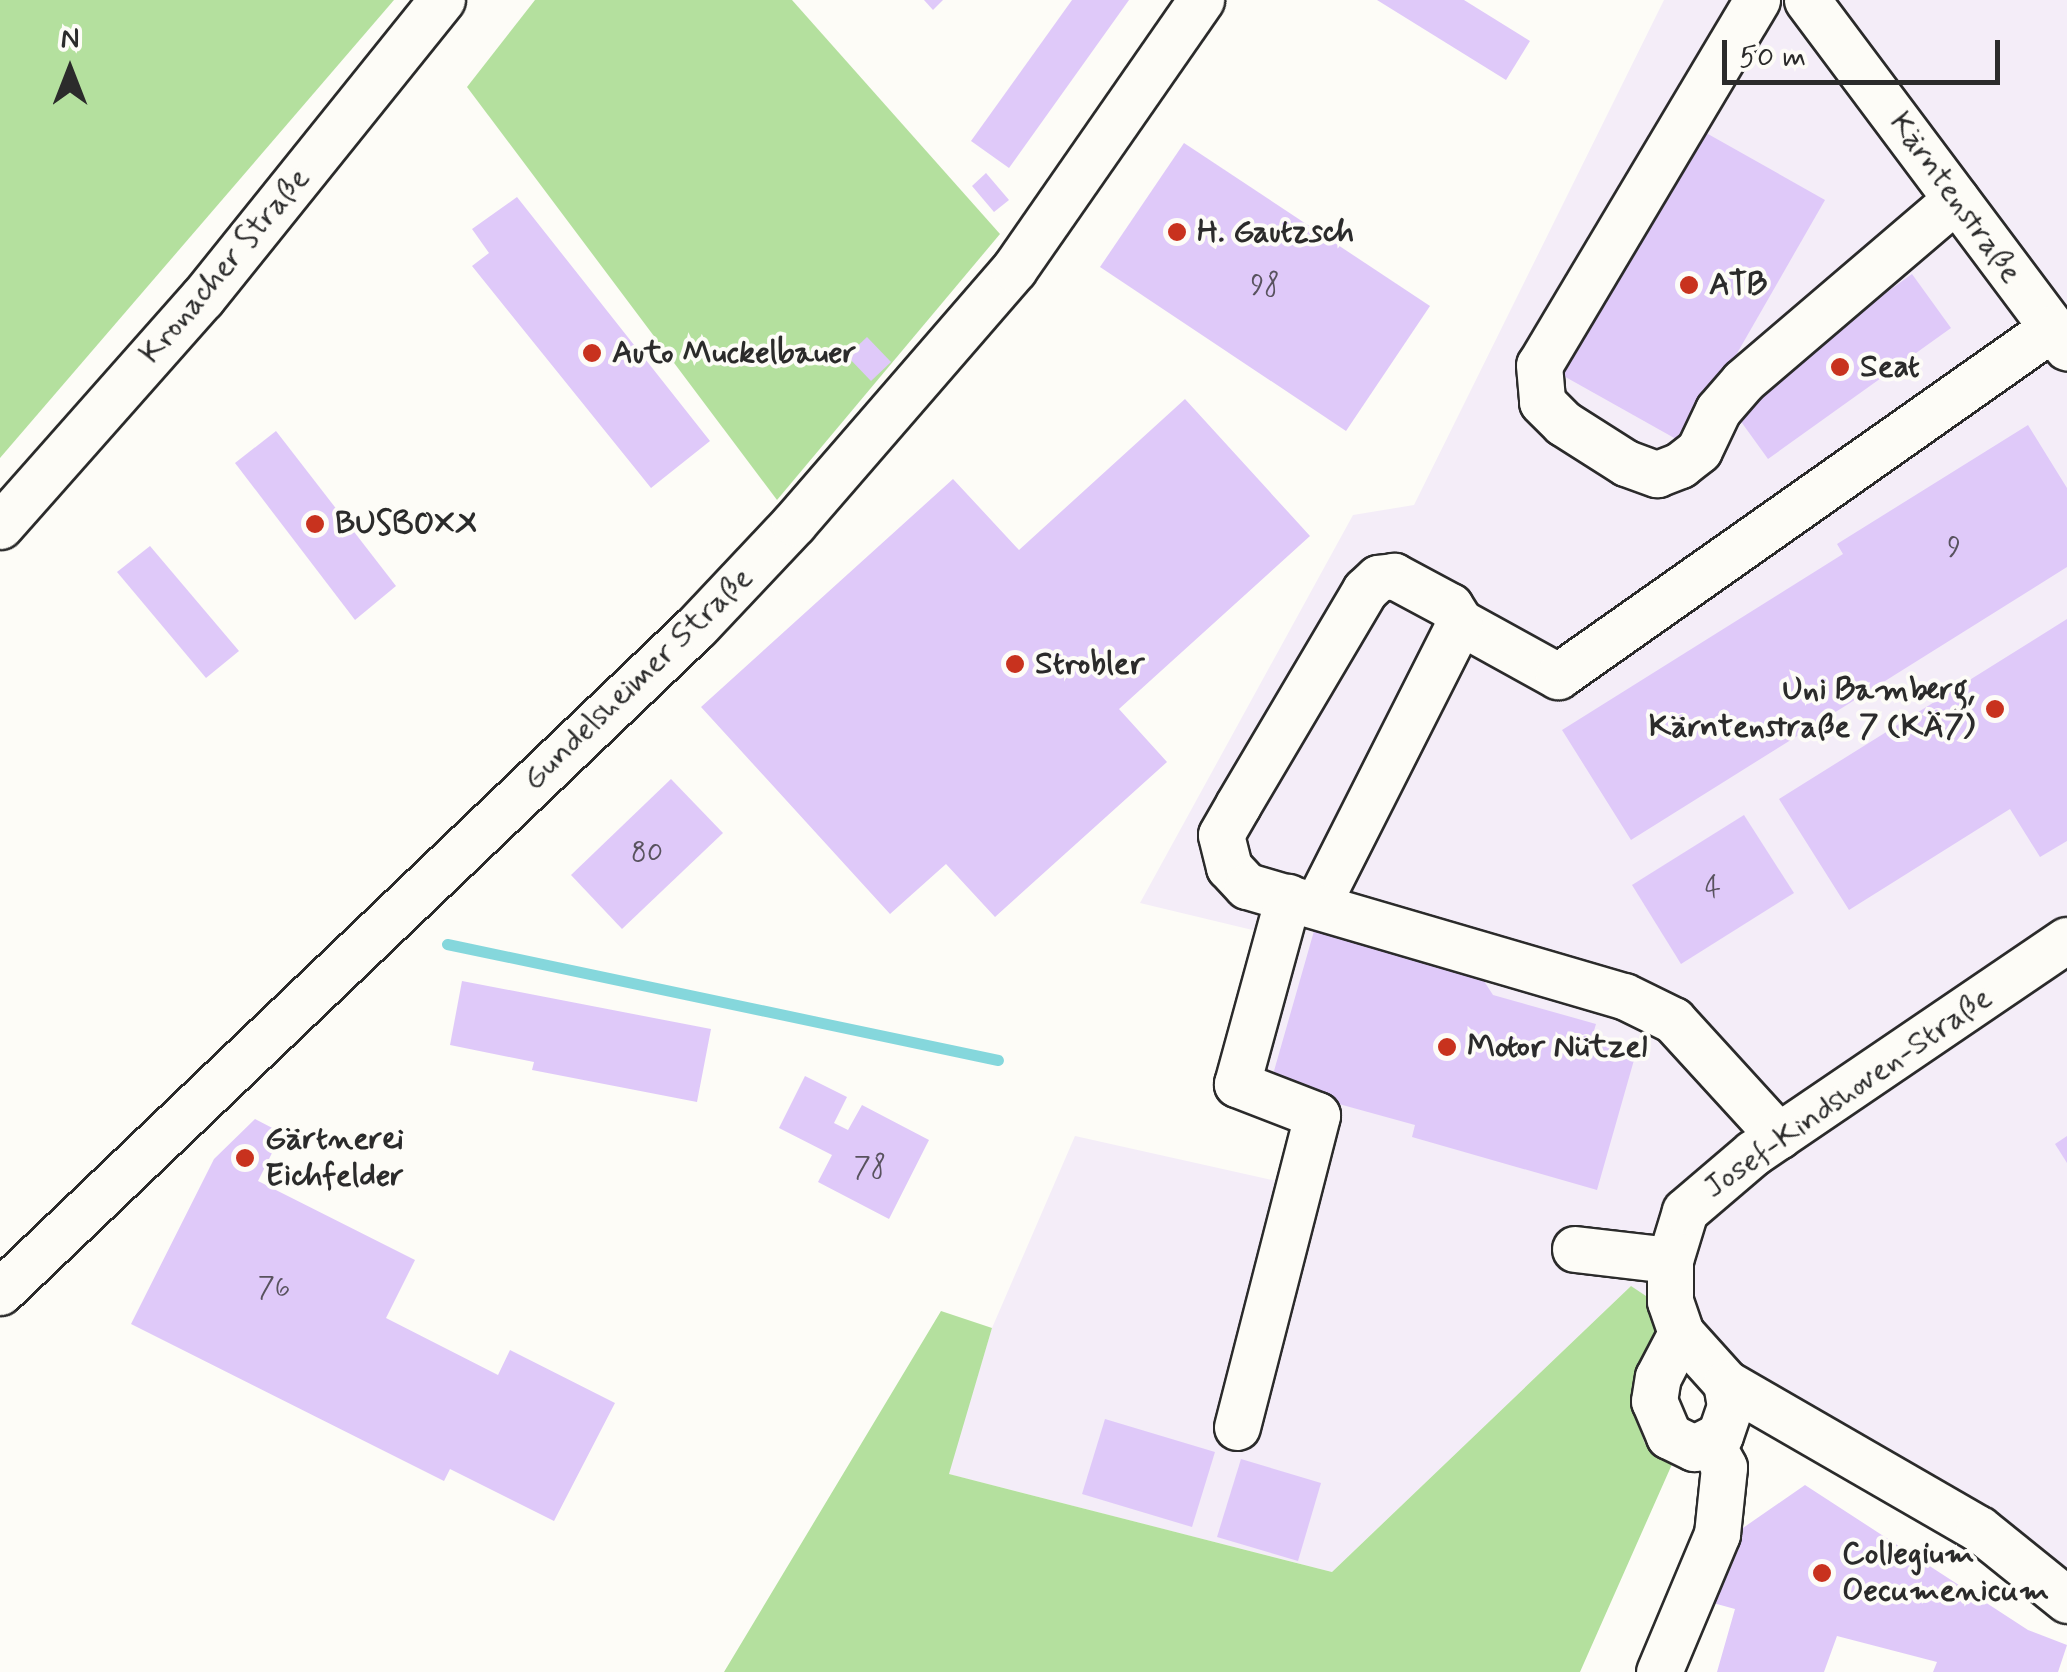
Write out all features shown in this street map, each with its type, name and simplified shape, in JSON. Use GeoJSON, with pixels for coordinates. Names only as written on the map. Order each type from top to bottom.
{"type":"FeatureCollection","features":[{"type":"Feature","properties":{"kind":"street","name":"Kronacher Straße"},"geometry":{"type":"LineString","coordinates":[[0,526],[202,298],[442,0]]}},
{"type":"Feature","properties":{"kind":"street","name":"Gundelsheimer Straße"},"geometry":{"type":"LineString","coordinates":[[0,1292],[697,626],[794,524],[1014,269],[1202,0]]}},
{"type":"Feature","properties":{"kind":"street"},"geometry":{"type":"LineString","coordinates":[[1757,0],[1539,365],[1542,402],[1563,422],[1642,469],[1657,474],[1680,465],[1699,450],[1718,410],[1743,381],[1956,198]]}},
{"type":"Feature","properties":{"kind":"street","name":"Kärntenstraße"},"geometry":{"type":"LineString","coordinates":[[1807,0],[2059,338]]}},
{"type":"Feature","properties":{"kind":"street"},"geometry":{"type":"LineString","coordinates":[[1779,1136],[1673,1020],[1624,996],[1247,886],[1229,867],[1221,835],[1364,590],[1378,578],[1394,576],[1450,606],[1460,622],[1558,676],[2059,338]]}},
{"type":"Feature","properties":{"kind":"street"},"geometry":{"type":"LineString","coordinates":[[1237,1427],[1317,1115],[1237,1084],[1302,901],[1460,622]]}},
{"type":"Feature","properties":{"kind":"street","name":"Josef-Kindshoven-Straße"},"geometry":{"type":"LineString","coordinates":[[2067,940],[1779,1136],[1685,1211],[1670,1260],[1670,1301],[1681,1333],[1726,1383],[1979,1529],[2067,1600]]}},
{"type":"Feature","properties":{"kind":"street"},"geometry":{"type":"LineString","coordinates":[[1575,1250],[1670,1260]]}},
{"type":"Feature","properties":{"kind":"street"},"geometry":{"type":"LineString","coordinates":[[1681,1333],[1658,1377],[1659,1422],[1669,1436],[1694,1448],[1710,1442],[1725,1425],[1726,1383]]}},
{"type":"Feature","properties":{"kind":"street"},"geometry":{"type":"LineString","coordinates":[[1659,1672],[1716,1534],[1724,1466],[1710,1442]]}},
{"type":"Feature","properties":{"kind":"shaded area"},"geometry":{"type":"Polygon","coordinates":[[[1664,0],[2067,0],[2067,1624],[1759,1406],[1631,1286],[1332,1572],[948,1474],[992,1328],[1075,1136],[1277,1181],[1292,1120],[1218,1102],[1265,933],[1140,903],[1353,515],[1414,505],[1664,0]]]}},
{"type":"Feature","properties":{"kind":"green space"},"geometry":{"type":"Polygon","coordinates":[[[0,0],[394,0],[0,458],[0,0]]]}},
{"type":"Feature","properties":{"kind":"green space"},"geometry":{"type":"Polygon","coordinates":[[[535,0],[792,0],[1000,234],[777,500],[467,87],[535,0]]]}},
{"type":"Feature","properties":{"kind":"green space"},"geometry":{"type":"Polygon","coordinates":[[[1631,1286],[1652,1300],[1657,1329],[1630,1403],[1645,1444],[1673,1462],[1580,1672],[724,1672],[941,1311],[992,1328],[949,1474],[1332,1572],[1631,1286]]]}},
{"type":"Feature","properties":{"kind":"building"},"geometry":{"type":"Polygon","coordinates":[[[924,0],[943,0],[933,10],[924,0]]]}},
{"type":"Feature","properties":{"kind":"building"},"geometry":{"type":"Polygon","coordinates":[[[1072,0],[1129,0],[1009,168],[971,141],[1072,0]]]}},
{"type":"Feature","properties":{"kind":"building"},"geometry":{"type":"Polygon","coordinates":[[[1377,0],[1464,0],[1530,41],[1506,80],[1377,0]]]}},
{"type":"Feature","properties":{"kind":"building","name":"ATB"},"geometry":{"type":"Polygon","coordinates":[[[1692,125],[1825,200],[1685,444],[1553,370],[1692,125]]]}},
{"type":"Feature","properties":{"kind":"building"},"geometry":{"type":"Polygon","coordinates":[[[1184,143],[1430,306],[1346,431],[1100,267],[1184,143]]]}},
{"type":"Feature","properties":{"kind":"building"},"geometry":{"type":"Polygon","coordinates":[[[986,173],[1009,200],[994,212],[972,186],[986,173]]]}},
{"type":"Feature","properties":{"kind":"building","name":"Auto Muckelbauer"},"geometry":{"type":"Polygon","coordinates":[[[517,197],[710,441],[651,488],[472,266],[489,253],[472,229],[517,197]]]}},
{"type":"Feature","properties":{"kind":"building","name":"Seat"},"geometry":{"type":"Polygon","coordinates":[[[1912,274],[1951,328],[1768,459],[1729,405],[1912,274]]]}},
{"type":"Feature","properties":{"kind":"building"},"geometry":{"type":"Polygon","coordinates":[[[867,337],[891,362],[871,381],[847,356],[867,337]]]}},
{"type":"Feature","properties":{"kind":"building"},"geometry":{"type":"Polygon","coordinates":[[[1185,399],[1310,536],[1119,709],[1167,762],[995,917],[946,864],[890,914],[701,707],[953,479],[1019,550],[1185,399]]]}},
{"type":"Feature","properties":{"kind":"building"},"geometry":{"type":"Polygon","coordinates":[[[2028,425],[2067,488],[2067,567],[1631,840],[1562,730],[1843,554],[1837,544],[2028,425]]]}},
{"type":"Feature","properties":{"kind":"building","name":"BUSBOXX"},"geometry":{"type":"Polygon","coordinates":[[[276,431],[396,586],[355,620],[235,463],[276,431]]]}},
{"type":"Feature","properties":{"kind":"building"},"geometry":{"type":"Polygon","coordinates":[[[150,546],[239,651],[206,678],[117,572],[150,546]]]}},
{"type":"Feature","properties":{"kind":"building","name":"Uni Bamberg, Kärntenstraße 7 (KÄ7)"},"geometry":{"type":"Polygon","coordinates":[[[2067,619],[2067,841],[2040,857],[2010,809],[1849,910],[1779,799],[2067,619]]]}},
{"type":"Feature","properties":{"kind":"building"},"geometry":{"type":"Polygon","coordinates":[[[671,779],[723,833],[622,929],[571,875],[671,779]]]}},
{"type":"Feature","properties":{"kind":"building"},"geometry":{"type":"Polygon","coordinates":[[[1744,815],[1794,893],[1681,964],[1632,885],[1744,815]]]}},
{"type":"Feature","properties":{"kind":"building","name":"Motor Nützel"},"geometry":{"type":"Polygon","coordinates":[[[1320,910],[1464,950],[1493,995],[1596,1024],[1591,1041],[1636,1053],[1597,1190],[1412,1137],[1415,1125],[1270,1085],[1320,910]]]}},
{"type":"Feature","properties":{"kind":"building"},"geometry":{"type":"Polygon","coordinates":[[[462,981],[711,1029],[697,1102],[532,1070],[534,1062],[450,1045],[462,981]]]}},
{"type":"Feature","properties":{"kind":"building"},"geometry":{"type":"Polygon","coordinates":[[[805,1076],[847,1097],[834,1123],[848,1130],[862,1105],[929,1140],[889,1219],[818,1182],[832,1155],[779,1128],[805,1076]]]}},
{"type":"Feature","properties":{"kind":"building"},"geometry":{"type":"Polygon","coordinates":[[[255,1119],[282,1133],[258,1181],[415,1260],[386,1318],[498,1375],[510,1350],[615,1403],[554,1521],[450,1469],[444,1481],[131,1324],[214,1159],[255,1119]]]}},
{"type":"Feature","properties":{"kind":"building"},"geometry":{"type":"Polygon","coordinates":[[[2067,1136],[2067,1163],[2055,1144],[2067,1136]]]}},
{"type":"Feature","properties":{"kind":"building"},"geometry":{"type":"Polygon","coordinates":[[[1105,1419],[1215,1452],[1192,1527],[1082,1494],[1105,1419]]]}},
{"type":"Feature","properties":{"kind":"building"},"geometry":{"type":"Polygon","coordinates":[[[1241,1459],[1321,1483],[1298,1561],[1217,1537],[1241,1459]]]}},
{"type":"Feature","properties":{"kind":"building","name":"Collegium Oecumenicum"},"geometry":{"type":"Polygon","coordinates":[[[1805,1485],[2028,1630],[2067,1645],[2058,1672],[1933,1672],[1937,1662],[1837,1636],[1824,1672],[1717,1672],[1735,1609],[1695,1598],[1714,1548],[1805,1485]]]}},
{"type":"Feature","properties":{"kind":"waterway"},"geometry":{"type":"LineString","coordinates":[[447,944],[998,1060]]}},
{"type":"Feature","properties":{"kind":"place","name":"H. Gautzsch"},"geometry":{"type":"Point","coordinates":[1177,232]}},
{"type":"Feature","properties":{"kind":"place","name":"ATB"},"geometry":{"type":"Point","coordinates":[1689,285]}},
{"type":"Feature","properties":{"kind":"place","name":"Auto Muckelbauer"},"geometry":{"type":"Point","coordinates":[592,353]}},
{"type":"Feature","properties":{"kind":"place","name":"Seat"},"geometry":{"type":"Point","coordinates":[1840,367]}},
{"type":"Feature","properties":{"kind":"place","name":"BUSBOXX"},"geometry":{"type":"Point","coordinates":[315,524]}},
{"type":"Feature","properties":{"kind":"place","name":"Strobler"},"geometry":{"type":"Point","coordinates":[1015,664]}},
{"type":"Feature","properties":{"kind":"place","name":"Uni Bamberg, Kärntenstraße 7 (KÄ7)"},"geometry":{"type":"Point","coordinates":[1995,709]}},
{"type":"Feature","properties":{"kind":"place","name":"Motor Nützel"},"geometry":{"type":"Point","coordinates":[1447,1047]}},
{"type":"Feature","properties":{"kind":"place","name":"Gärtnerei Eichfelder"},"geometry":{"type":"Point","coordinates":[245,1158]}},
{"type":"Feature","properties":{"kind":"place","name":"Collegium Oecumenicum"},"geometry":{"type":"Point","coordinates":[1822,1573]}}]}
